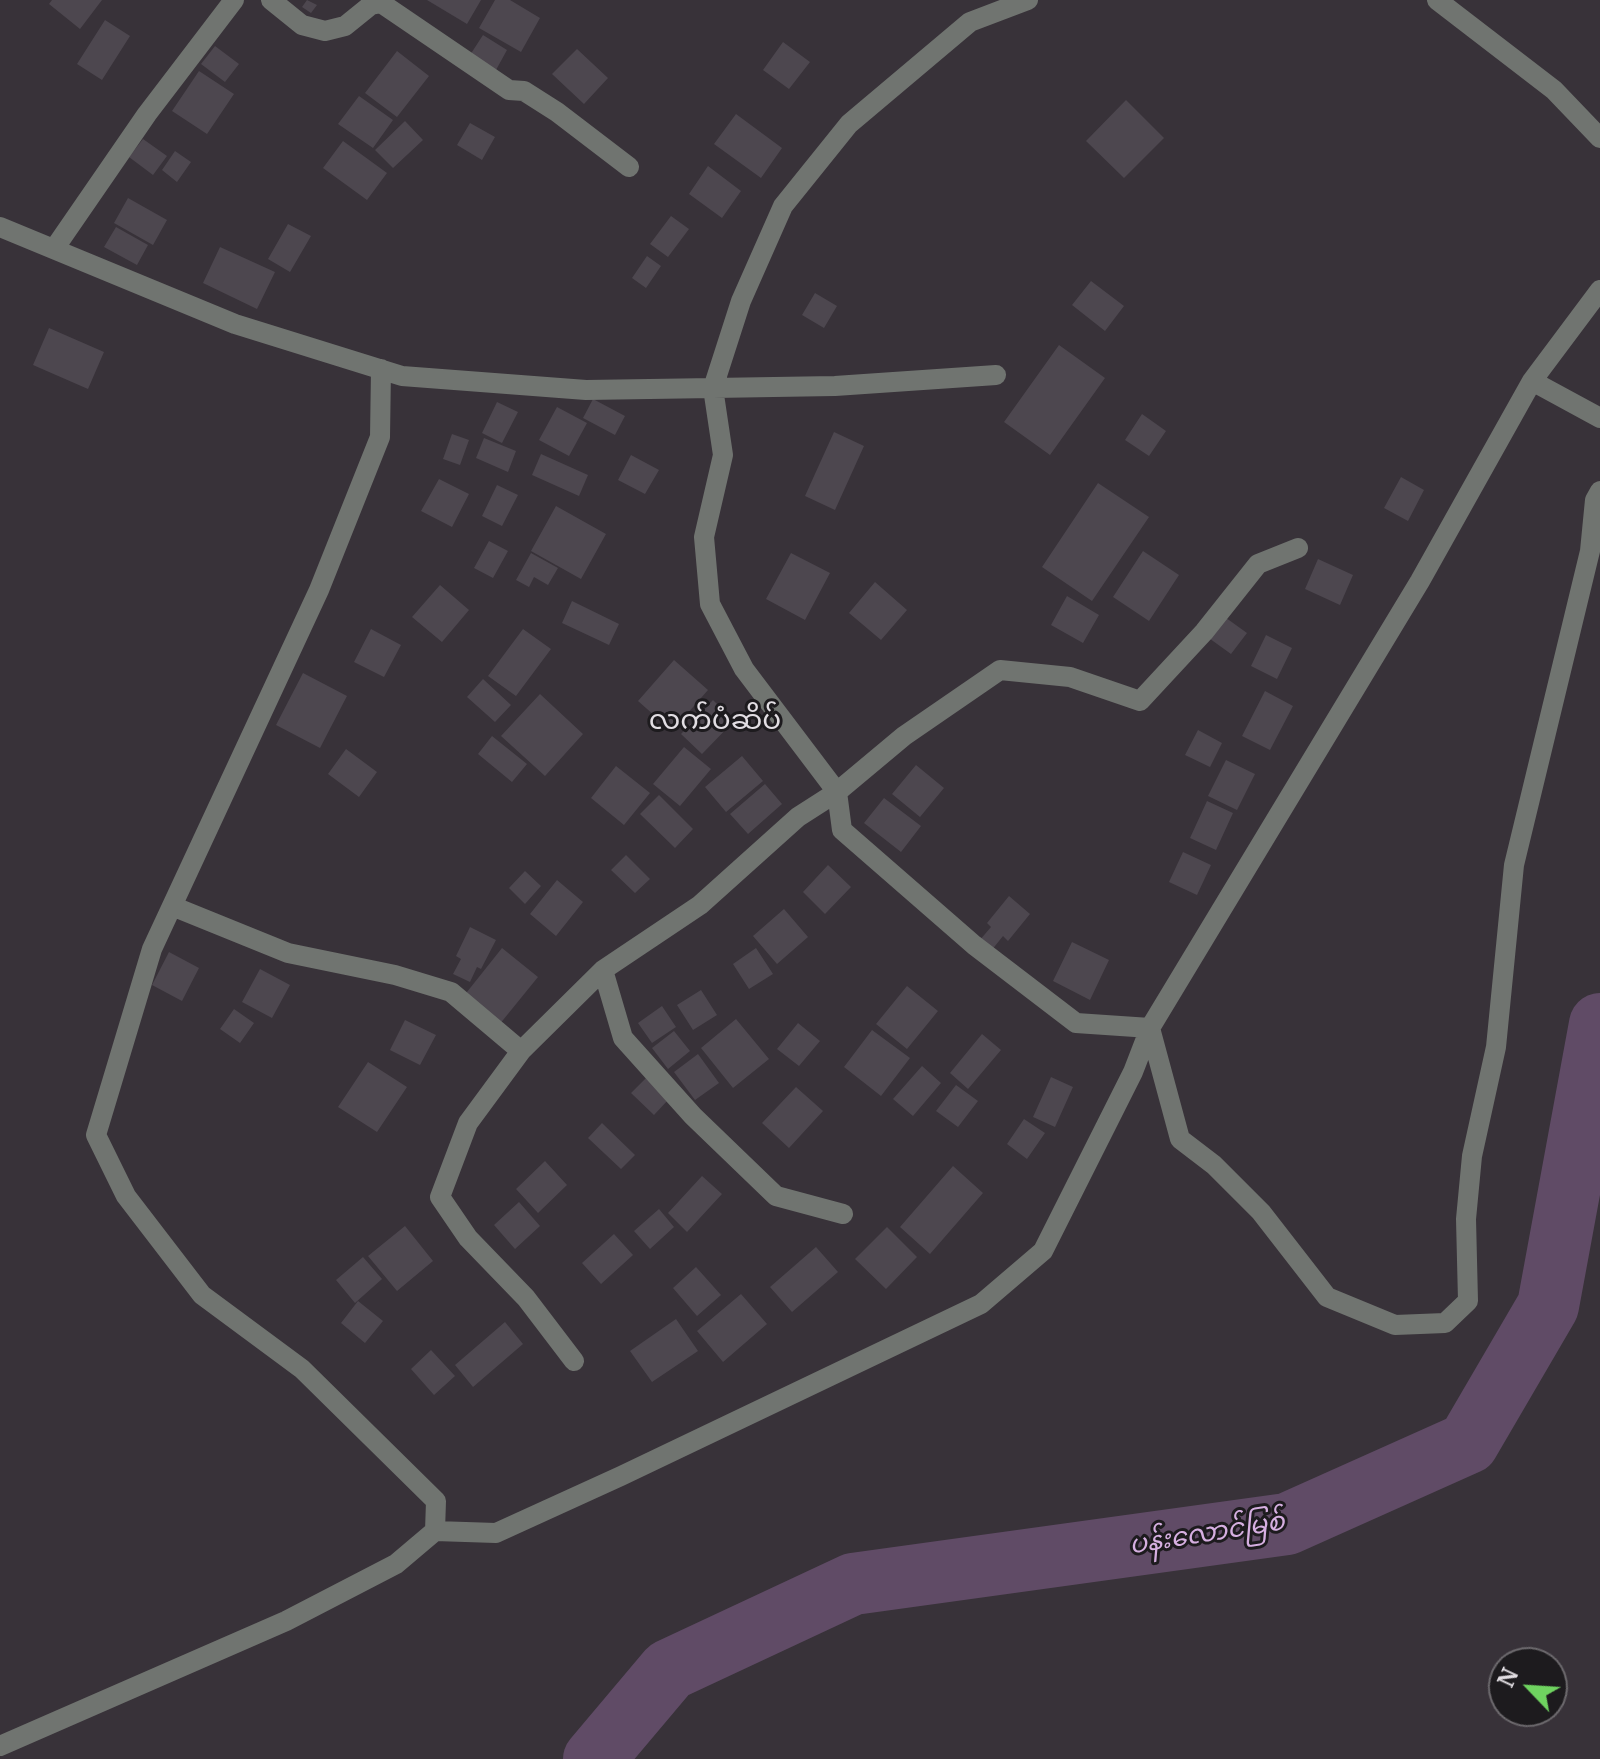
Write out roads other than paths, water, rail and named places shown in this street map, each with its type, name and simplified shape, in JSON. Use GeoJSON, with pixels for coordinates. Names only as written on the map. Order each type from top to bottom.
{"type":"FeatureCollection","features":[{"type":"Feature","properties":{"kind":"street"},"geometry":{"type":"LineString","coordinates":[[54,249],[147,114],[234,0]]}},
{"type":"Feature","properties":{"kind":"street"},"geometry":{"type":"LineString","coordinates":[[271,0],[302,25],[325,31],[345,26],[371,5],[381,3],[509,90],[524,91],[557,112],[629,167]]}},
{"type":"Feature","properties":{"kind":"street"},"geometry":{"type":"LineString","coordinates":[[1028,0],[970,22],[840,136],[783,206],[741,301],[713,388],[723,455],[704,537],[710,604],[744,669],[837,792],[842,830],[974,945],[1076,1023],[1150,1028]]}},
{"type":"Feature","properties":{"kind":"street"},"geometry":{"type":"LineString","coordinates":[[1437,0],[1554,90],[1600,138]]}},
{"type":"Feature","properties":{"kind":"street"},"geometry":{"type":"LineString","coordinates":[[0,227],[235,324],[402,376],[586,390],[835,386],[996,375]]}},
{"type":"Feature","properties":{"kind":"street"},"geometry":{"type":"LineString","coordinates":[[0,1746],[286,1621],[396,1564],[435,1531],[496,1533],[981,1304],[1043,1251],[1133,1072],[1150,1028],[1420,581],[1532,381],[1600,290]]}},
{"type":"Feature","properties":{"kind":"street"},"geometry":{"type":"LineString","coordinates":[[381,369],[380,437],[319,590],[152,949],[96,1135],[126,1196],[202,1295],[302,1369],[436,1501],[435,1531]]}},
{"type":"Feature","properties":{"kind":"street"},"geometry":{"type":"LineString","coordinates":[[1532,381],[1600,418]]}},
{"type":"Feature","properties":{"kind":"street"},"geometry":{"type":"LineString","coordinates":[[1150,1028],[1180,1139],[1214,1165],[1261,1212],[1327,1297],[1395,1325],[1445,1323],[1468,1301],[1466,1219],[1472,1156],[1496,1047],[1514,865],[1590,551],[1595,500],[1600,491]]}},
{"type":"Feature","properties":{"kind":"street"},"geometry":{"type":"LineString","coordinates":[[574,1361],[526,1298],[468,1238],[440,1197],[468,1123],[521,1051],[603,970],[700,905],[798,817],[837,792],[904,736],[1000,670],[1070,677],[1140,701],[1204,632],[1258,564],[1298,548]]}},
{"type":"Feature","properties":{"kind":"street"},"geometry":{"type":"LineString","coordinates":[[172,906],[288,953],[395,975],[451,992],[521,1051]]}},
{"type":"Feature","properties":{"kind":"street"},"geometry":{"type":"LineString","coordinates":[[603,970],[623,1038],[693,1116],[776,1196],[843,1214]]}},
{"type":"Feature","properties":{"kind":"waterway","name":"ပန်းလောင်မြစ်"},"geometry":{"type":"LineString","coordinates":[[594,1759],[669,1670],[853,1584],[1287,1524],[1468,1443],[1548,1306],[1600,1024]]}},
{"type":"Feature","properties":{"kind":"district","name":"လက်ပံဆိပ်"},"geometry":{"type":"Point","coordinates":[715,721]}}]}
